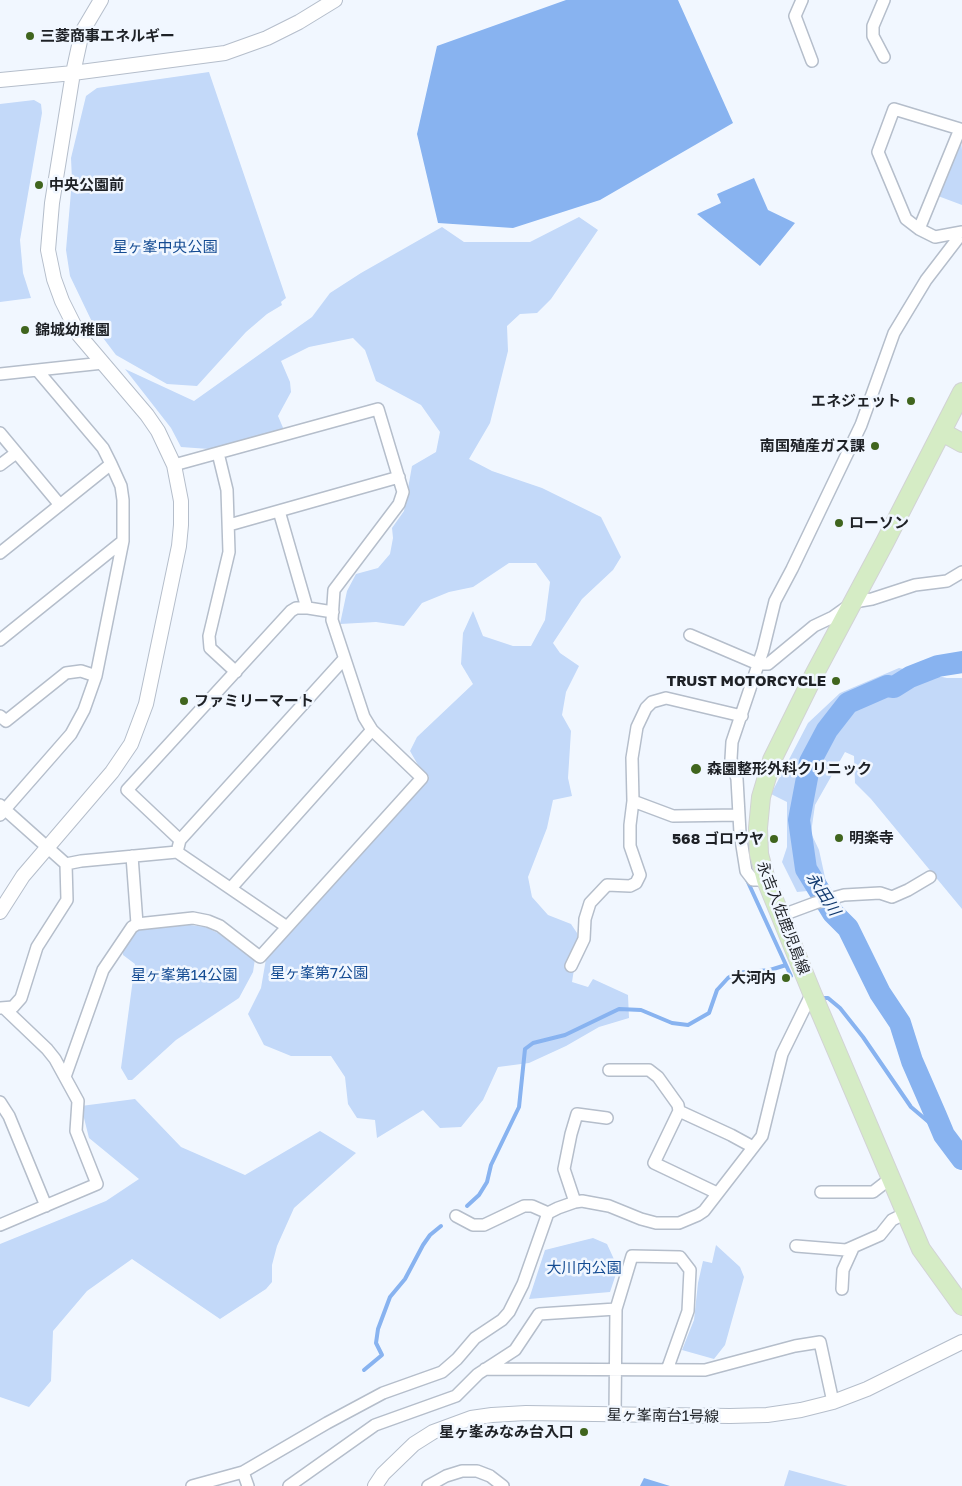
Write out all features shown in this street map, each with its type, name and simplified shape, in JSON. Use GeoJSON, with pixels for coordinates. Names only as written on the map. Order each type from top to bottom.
{"type":"FeatureCollection","features":[{"type":"Feature","properties":{"kind":"main road","name":"永吉入佐鹿児島線"},"geometry":{"type":"LineString","coordinates":[[962,392],[854,602],[815,673],[772,760],[761,797],[758,828],[759,854],[766,880],[921,1249],[962,1306]]}},
{"type":"Feature","properties":{"kind":"main road"},"geometry":{"type":"LineString","coordinates":[[942,432],[962,443]]}},
{"type":"Feature","properties":{"kind":"street"},"geometry":{"type":"LineString","coordinates":[[0,912],[22,876],[112,772],[131,744],[146,704],[179,546],[181,525],[180,501],[174,466],[153,423],[79,335],[62,301],[54,279],[48,250],[52,203],[73,73],[82,32],[101,0]]}},
{"type":"Feature","properties":{"kind":"street"},"geometry":{"type":"LineString","coordinates":[[0,80],[73,73],[225,53],[267,38],[299,22],[335,0]]}},
{"type":"Feature","properties":{"kind":"street"},"geometry":{"type":"LineString","coordinates":[[802,0],[795,16],[812,61]]}},
{"type":"Feature","properties":{"kind":"street"},"geometry":{"type":"LineString","coordinates":[[884,0],[873,26],[873,36],[884,57]]}},
{"type":"Feature","properties":{"kind":"street"},"geometry":{"type":"LineString","coordinates":[[919,229],[960,128],[894,109],[878,152],[906,219],[919,229],[935,236],[962,232]]}},
{"type":"Feature","properties":{"kind":"street"},"geometry":{"type":"LineString","coordinates":[[766,880],[753,880],[746,871],[740,833],[737,779],[731,759],[732,742],[763,650],[775,601],[861,425],[894,334],[926,280],[962,232]]}},
{"type":"Feature","properties":{"kind":"street"},"geometry":{"type":"LineString","coordinates":[[0,374],[103,363]]}},
{"type":"Feature","properties":{"kind":"street"},"geometry":{"type":"LineString","coordinates":[[2,1008],[13,1007],[21,998],[37,947],[67,900],[66,864],[2,809],[71,734],[84,710],[96,676],[123,542],[123,500],[121,486],[112,464],[103,448],[37,370]]}},
{"type":"Feature","properties":{"kind":"street"},"geometry":{"type":"LineString","coordinates":[[65,1077],[103,970],[132,927],[137,924],[193,918],[208,920],[220,926],[260,957],[422,778],[372,730],[364,717],[332,620],[334,590],[399,504],[403,492],[378,409],[174,466]]}},
{"type":"Feature","properties":{"kind":"street"},"geometry":{"type":"LineString","coordinates":[[0,434],[60,505]]}},
{"type":"Feature","properties":{"kind":"street"},"geometry":{"type":"LineString","coordinates":[[0,465],[16,452]]}},
{"type":"Feature","properties":{"kind":"street"},"geometry":{"type":"LineString","coordinates":[[218,453],[227,490],[228,552],[209,636],[210,648],[236,672]]}},
{"type":"Feature","properties":{"kind":"street"},"geometry":{"type":"LineString","coordinates":[[0,553],[112,464]]}},
{"type":"Feature","properties":{"kind":"street"},"geometry":{"type":"LineString","coordinates":[[229,525],[399,477]]}},
{"type":"Feature","properties":{"kind":"street"},"geometry":{"type":"LineString","coordinates":[[279,511],[307,608]]}},
{"type":"Feature","properties":{"kind":"street"},"geometry":{"type":"LineString","coordinates":[[0,640],[123,542]]}},
{"type":"Feature","properties":{"kind":"street"},"geometry":{"type":"LineString","coordinates":[[690,635],[758,664],[768,664],[814,626],[833,617],[854,602],[914,585],[947,581],[962,572]]}},
{"type":"Feature","properties":{"kind":"street"},"geometry":{"type":"LineString","coordinates":[[287,927],[232,888],[179,846],[127,790],[292,611],[296,608],[307,608],[332,612]]}},
{"type":"Feature","properties":{"kind":"street"},"geometry":{"type":"LineString","coordinates":[[66,864],[132,856],[179,846],[344,659]]}},
{"type":"Feature","properties":{"kind":"street"},"geometry":{"type":"LineString","coordinates":[[0,716],[6,721],[66,673],[81,671],[96,676]]}},
{"type":"Feature","properties":{"kind":"street"},"geometry":{"type":"LineString","coordinates":[[571,966],[584,939],[585,919],[590,903],[607,885],[630,886],[636,883],[640,875],[630,846],[633,801],[632,758],[637,727],[646,708],[652,702],[666,698],[742,716]]}},
{"type":"Feature","properties":{"kind":"street"},"geometry":{"type":"LineString","coordinates":[[232,888],[372,730]]}},
{"type":"Feature","properties":{"kind":"street"},"geometry":{"type":"LineString","coordinates":[[633,801],[673,816],[739,815]]}},
{"type":"Feature","properties":{"kind":"street"},"geometry":{"type":"LineString","coordinates":[[132,856],[137,924]]}},
{"type":"Feature","properties":{"kind":"street"},"geometry":{"type":"LineString","coordinates":[[780,916],[844,895],[880,893],[892,897],[930,877]]}},
{"type":"Feature","properties":{"kind":"street"},"geometry":{"type":"LineString","coordinates":[[456,1216],[473,1225],[484,1225],[524,1206],[532,1206],[548,1213],[582,1201],[609,1206],[656,1223],[679,1222],[698,1215],[762,1136],[782,1054],[812,993]]}},
{"type":"Feature","properties":{"kind":"street"},"geometry":{"type":"LineString","coordinates":[[0,1225],[97,1184],[76,1131],[78,1101],[47,1049],[2,1008]]}},
{"type":"Feature","properties":{"kind":"street"},"geometry":{"type":"LineString","coordinates":[[609,1070],[649,1070],[658,1077],[678,1105],[678,1111],[654,1163],[717,1193]]}},
{"type":"Feature","properties":{"kind":"street"},"geometry":{"type":"LineString","coordinates":[[0,1102],[9,1116],[46,1206]]}},
{"type":"Feature","properties":{"kind":"street"},"geometry":{"type":"LineString","coordinates":[[678,1111],[753,1147]]}},
{"type":"Feature","properties":{"kind":"street"},"geometry":{"type":"LineString","coordinates":[[575,1202],[564,1169],[577,1114],[607,1118]]}},
{"type":"Feature","properties":{"kind":"street"},"geometry":{"type":"LineString","coordinates":[[821,1192],[873,1192],[891,1178]]}},
{"type":"Feature","properties":{"kind":"street"},"geometry":{"type":"LineString","coordinates":[[192,1486],[242,1472],[327,1422],[383,1393],[442,1372],[457,1359],[475,1338],[502,1320],[509,1312],[523,1284],[548,1213]]}},
{"type":"Feature","properties":{"kind":"street"},"geometry":{"type":"LineString","coordinates":[[796,1246],[846,1250],[853,1248],[880,1235],[892,1220],[906,1213]]}},
{"type":"Feature","properties":{"kind":"street"},"geometry":{"type":"LineString","coordinates":[[842,1289],[843,1270],[853,1248]]}},
{"type":"Feature","properties":{"kind":"street"},"geometry":{"type":"LineString","coordinates":[[615,1416],[616,1309],[632,1256],[680,1258],[690,1270],[688,1311],[667,1370]]}},
{"type":"Feature","properties":{"kind":"street"},"geometry":{"type":"LineString","coordinates":[[290,1486],[375,1425],[456,1396],[478,1374],[515,1350],[539,1314],[616,1309]]}},
{"type":"Feature","properties":{"kind":"street"},"geometry":{"type":"LineString","coordinates":[[486,1369],[713,1369],[795,1346],[820,1342],[833,1402]]}},
{"type":"Feature","properties":{"kind":"street","name":"星ヶ峯南台1号線"},"geometry":{"type":"LineString","coordinates":[[374,1486],[388,1468],[414,1444],[433,1432],[471,1418],[526,1413],[615,1416],[767,1415],[801,1410],[833,1402],[867,1389],[962,1342]]}},
{"type":"Feature","properties":{"kind":"street"},"geometry":{"type":"LineString","coordinates":[[428,1486],[446,1476],[462,1471],[477,1471],[490,1476],[503,1486]]}},
{"type":"Feature","properties":{"kind":"street"},"geometry":{"type":"LineString","coordinates":[[242,1472],[248,1486]]}},
{"type":"Feature","properties":{"kind":"green space","name":"星ヶ峯中央公園"},"geometry":{"type":"Polygon","coordinates":[[[209,72],[286,298],[281,302],[282,305],[267,314],[246,332],[197,386],[167,384],[116,355],[94,326],[70,276],[66,250],[72,180],[71,158],[86,96],[97,88],[209,72]]]}},
{"type":"Feature","properties":{"kind":"green space"},"geometry":{"type":"Polygon","coordinates":[[[34,100],[41,104],[42,113],[20,240],[23,273],[31,298],[0,302],[0,104],[34,100]]]}},
{"type":"Feature","properties":{"kind":"green space"},"geometry":{"type":"Polygon","coordinates":[[[961,141],[962,150],[962,205],[938,196],[961,141]]]}},
{"type":"Feature","properties":{"kind":"green space","name":"星ヶ峯第7公園"},"geometry":{"type":"Polygon","coordinates":[[[579,217],[598,230],[551,299],[537,313],[520,314],[507,326],[508,351],[490,423],[469,459],[492,471],[542,488],[601,517],[621,557],[613,570],[582,599],[553,643],[560,653],[579,666],[566,692],[562,715],[571,731],[568,778],[572,796],[553,800],[547,828],[528,877],[532,897],[548,915],[571,924],[577,933],[577,950],[572,982],[588,987],[593,979],[628,995],[629,1018],[599,1027],[566,1046],[529,1063],[498,1067],[483,1100],[461,1127],[440,1128],[423,1110],[377,1138],[375,1120],[357,1118],[348,1104],[345,1077],[331,1056],[291,1056],[264,1045],[248,1014],[261,988],[266,959],[429,777],[418,765],[410,751],[417,737],[473,684],[461,664],[463,633],[473,611],[483,636],[513,646],[531,646],[545,620],[550,582],[536,563],[509,563],[473,587],[449,592],[422,603],[404,626],[376,622],[340,624],[347,591],[356,574],[378,568],[390,554],[393,538],[392,528],[404,511],[412,466],[436,452],[440,432],[421,405],[376,381],[365,350],[353,338],[309,347],[281,361],[290,382],[291,392],[278,416],[284,430],[209,449],[181,447],[171,428],[125,369],[194,401],[312,317],[330,293],[442,227],[464,242],[530,242],[579,217]]]}},
{"type":"Feature","properties":{"kind":"green space"},"geometry":{"type":"Polygon","coordinates":[[[899,668],[947,678],[962,678],[962,909],[871,799],[855,783],[854,756],[845,752],[815,805],[811,833],[819,850],[826,882],[818,890],[797,892],[782,862],[787,847],[787,802],[771,794],[808,723],[840,693],[899,668]]]}},
{"type":"Feature","properties":{"kind":"green space","name":"星ヶ峯第14公園"},"geometry":{"type":"Polygon","coordinates":[[[190,925],[205,927],[218,933],[255,959],[253,972],[239,998],[176,1040],[132,1080],[128,1080],[121,1068],[135,964],[123,955],[123,951],[138,929],[190,925]]]}},
{"type":"Feature","properties":{"kind":"green space"},"geometry":{"type":"Polygon","coordinates":[[[135,1099],[181,1147],[245,1175],[320,1131],[356,1153],[294,1208],[277,1246],[272,1265],[272,1282],[266,1289],[220,1319],[132,1259],[87,1291],[53,1331],[51,1381],[29,1407],[0,1397],[0,1244],[106,1201],[139,1179],[89,1138],[81,1106],[135,1099]]]}},
{"type":"Feature","properties":{"kind":"green space","name":"大川内公園"},"geometry":{"type":"Polygon","coordinates":[[[593,1238],[607,1244],[618,1268],[610,1292],[529,1299],[545,1250],[593,1238]]]}},
{"type":"Feature","properties":{"kind":"green space"},"geometry":{"type":"Polygon","coordinates":[[[716,1245],[740,1267],[744,1277],[725,1345],[714,1359],[682,1350],[694,1320],[698,1283],[703,1261],[712,1263],[716,1245]]]}},
{"type":"Feature","properties":{"kind":"green space"},"geometry":{"type":"Polygon","coordinates":[[[789,1470],[848,1486],[784,1486],[789,1470]]]}},
{"type":"Feature","properties":{"kind":"water"},"geometry":{"type":"Polygon","coordinates":[[[566,0],[678,0],[733,123],[600,200],[513,228],[438,223],[417,134],[437,46],[566,0]]]}},
{"type":"Feature","properties":{"kind":"water"},"geometry":{"type":"Polygon","coordinates":[[[754,178],[768,210],[795,223],[760,266],[697,214],[721,203],[717,194],[754,178]]]}},
{"type":"Feature","properties":{"kind":"water"},"geometry":{"type":"Polygon","coordinates":[[[644,1478],[670,1486],[640,1486],[644,1478]]]}},
{"type":"Feature","properties":{"kind":"waterway","name":"永田川"},"geometry":{"type":"LineString","coordinates":[[962,662],[938,666],[910,677],[894,687],[887,686],[848,703],[827,730],[810,762],[799,820],[806,869],[833,913],[848,928],[880,993],[900,1023],[912,1061],[944,1135],[962,1159]]}},
{"type":"Feature","properties":{"kind":"waterway"},"geometry":{"type":"LineString","coordinates":[[747,880],[791,976]]}},
{"type":"Feature","properties":{"kind":"waterway"},"geometry":{"type":"LineString","coordinates":[[467,1206],[479,1195],[487,1182],[491,1165],[519,1107],[525,1049],[533,1043],[565,1035],[619,1009],[641,1010],[672,1023],[688,1025],[709,1013],[717,990],[728,978],[736,973],[770,970],[786,965]]}},
{"type":"Feature","properties":{"kind":"waterway"},"geometry":{"type":"LineString","coordinates":[[820,998],[828,998],[840,1008],[863,1037],[911,1107],[944,1135]]}},
{"type":"Feature","properties":{"kind":"waterway"},"geometry":{"type":"LineString","coordinates":[[364,1370],[382,1355],[376,1343],[378,1329],[390,1297],[405,1279],[430,1235],[441,1226]]}},
{"type":"Feature","properties":{"kind":"place","name":"三菱商事エネルギー"},"geometry":{"type":"Point","coordinates":[30,36]}},
{"type":"Feature","properties":{"kind":"place","name":"中央公園前"},"geometry":{"type":"Point","coordinates":[39,185]}},
{"type":"Feature","properties":{"kind":"place","name":"錦城幼稚園"},"geometry":{"type":"Point","coordinates":[25,330]}},
{"type":"Feature","properties":{"kind":"place","name":"エネジェット"},"geometry":{"type":"Point","coordinates":[911,401]}},
{"type":"Feature","properties":{"kind":"place","name":"南国殖産ガス課"},"geometry":{"type":"Point","coordinates":[875,446]}},
{"type":"Feature","properties":{"kind":"place","name":"ローソン"},"geometry":{"type":"Point","coordinates":[839,523]}},
{"type":"Feature","properties":{"kind":"place","name":"TRUST MOTORCYCLE"},"geometry":{"type":"Point","coordinates":[836,681]}},
{"type":"Feature","properties":{"kind":"place","name":"ファミリーマート"},"geometry":{"type":"Point","coordinates":[184,701]}},
{"type":"Feature","properties":{"kind":"place","name":"森園整形外科クリニック"},"geometry":{"type":"Point","coordinates":[696,769]}},
{"type":"Feature","properties":{"kind":"place","name":"明楽寺"},"geometry":{"type":"Point","coordinates":[839,838]}},
{"type":"Feature","properties":{"kind":"place","name":"568 ゴロウヤ"},"geometry":{"type":"Point","coordinates":[774,839]}},
{"type":"Feature","properties":{"kind":"place","name":"大河内"},"geometry":{"type":"Point","coordinates":[786,978]}},
{"type":"Feature","properties":{"kind":"place","name":"星ヶ峯みなみ台入口"},"geometry":{"type":"Point","coordinates":[584,1432]}}]}
